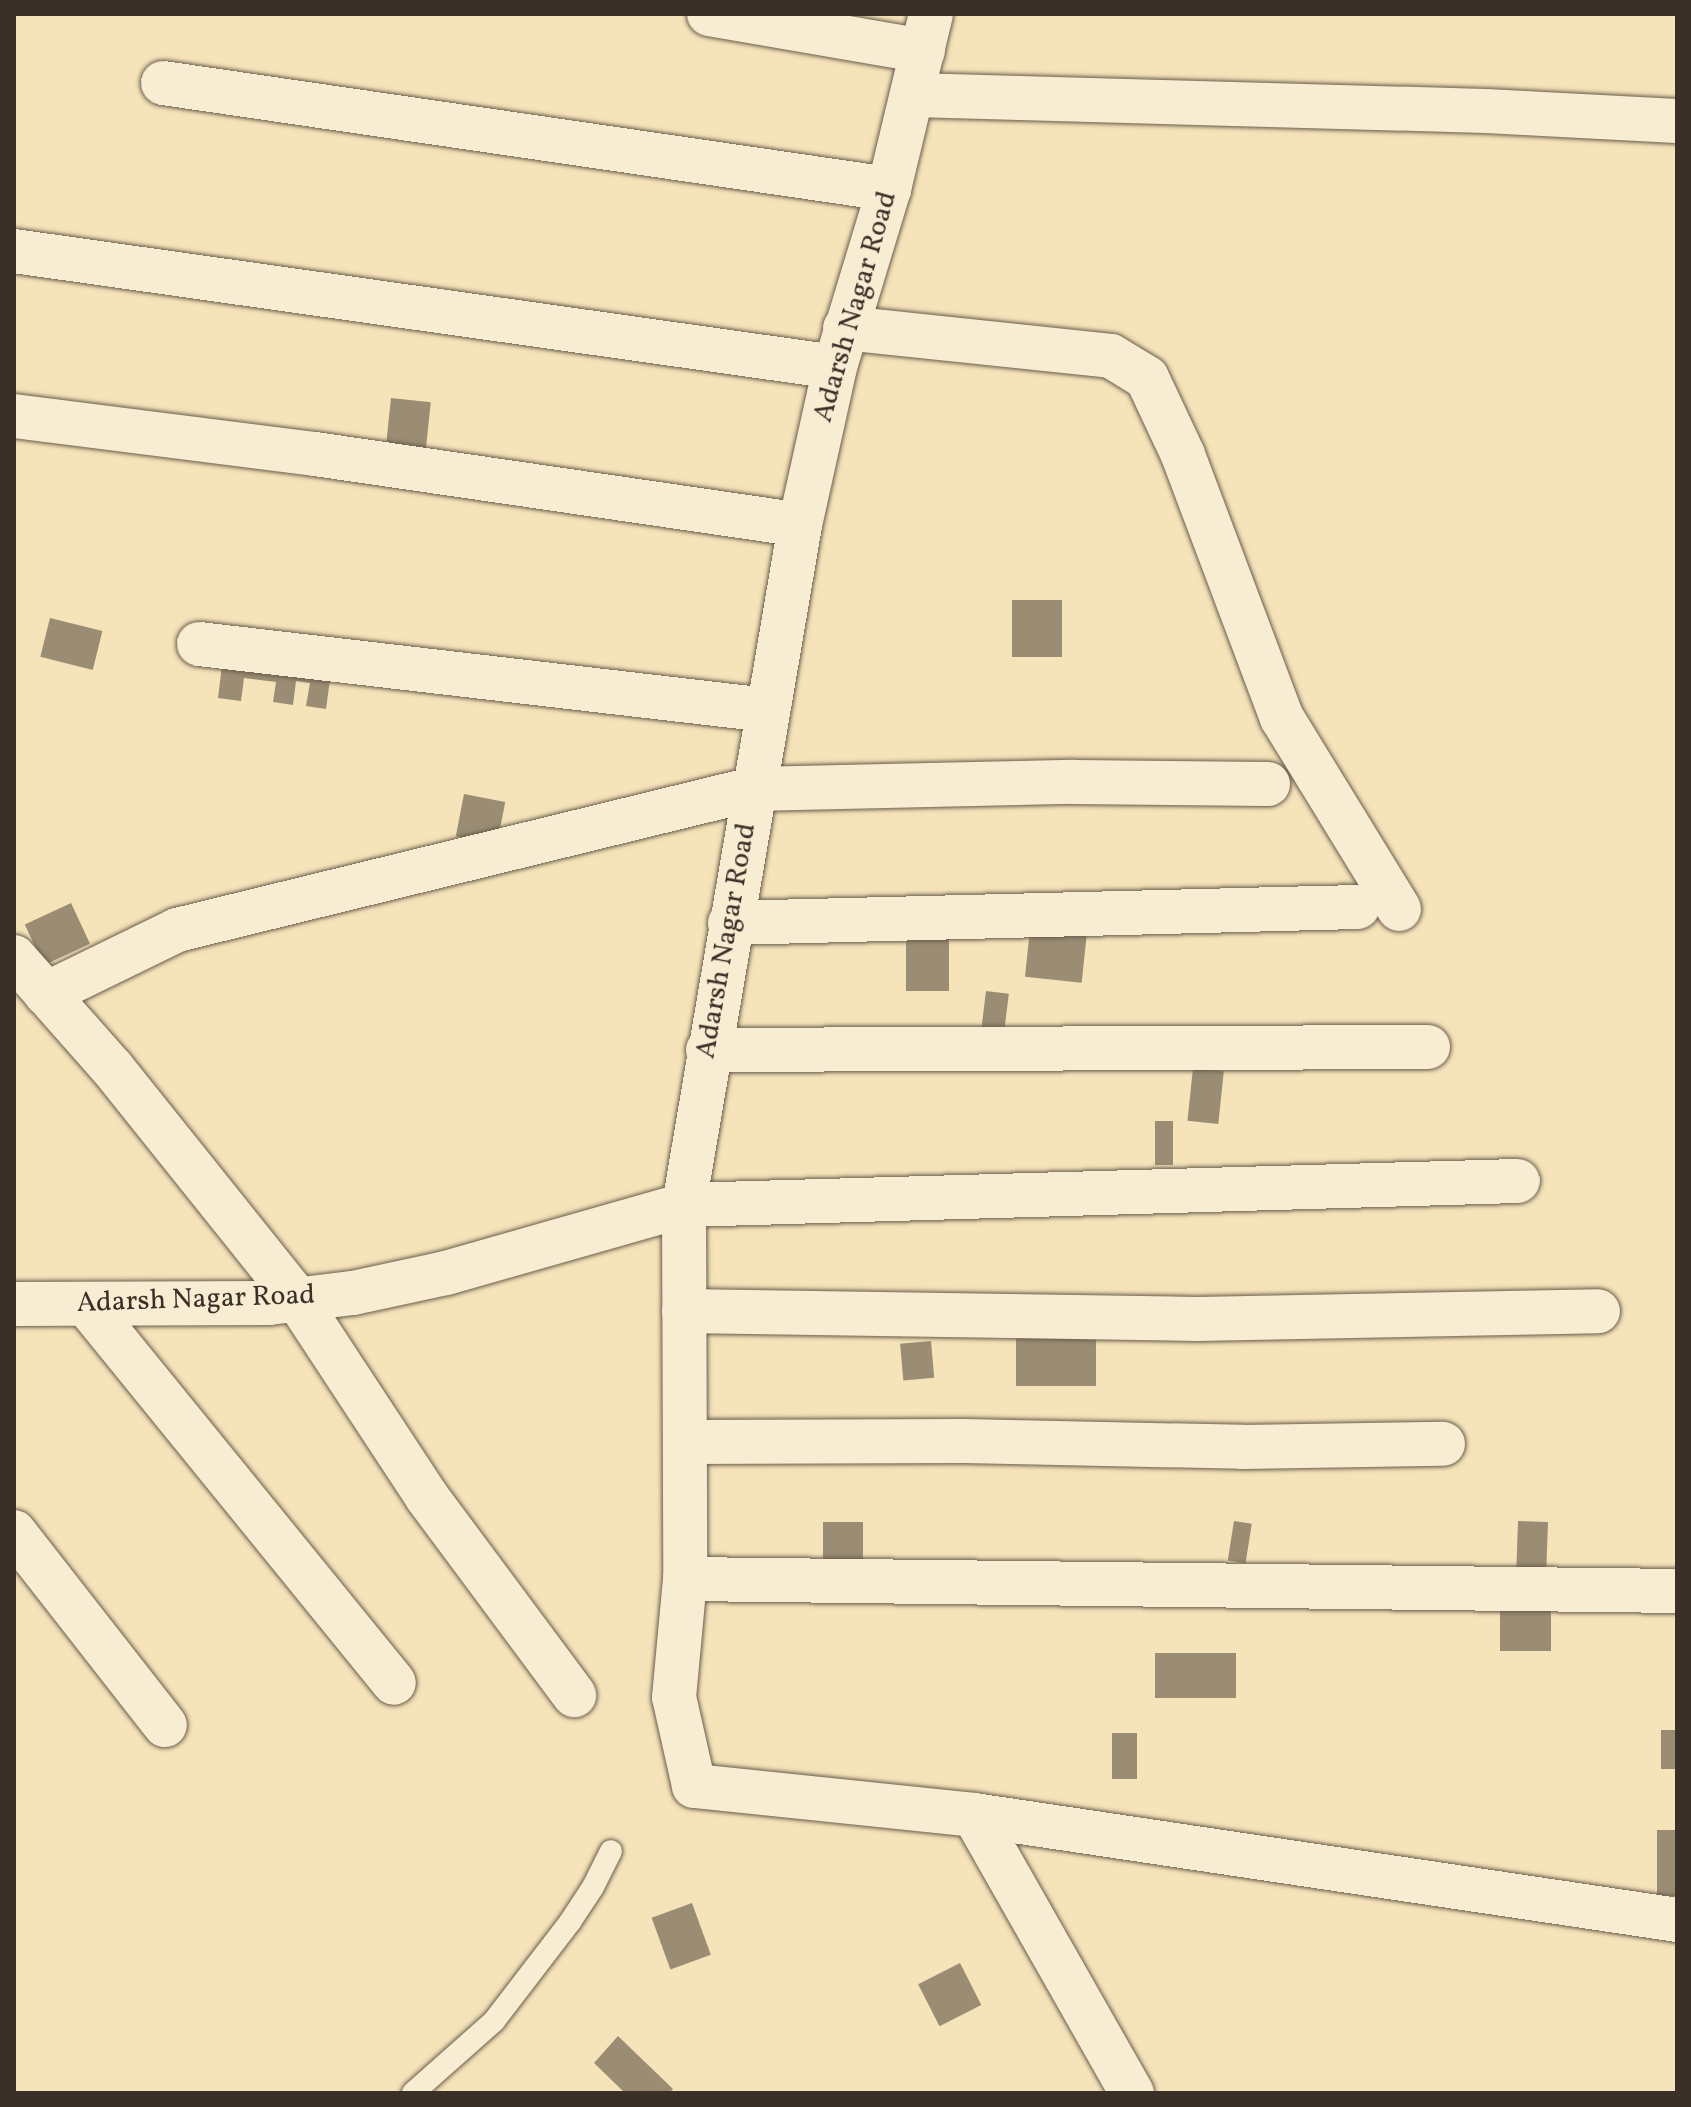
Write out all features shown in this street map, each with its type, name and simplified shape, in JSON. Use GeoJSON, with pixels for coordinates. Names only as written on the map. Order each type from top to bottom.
{"type":"FeatureCollection","features":[{"type":"Feature","properties":{"kind":"street"},"geometry":{"type":"LineString","coordinates":[[709,14],[927,33]]}},
{"type":"Feature","properties":{"kind":"street","name":"Adarsh Nagar Road"},"geometry":{"type":"LineString","coordinates":[[14,1304],[269,1303],[353,1293],[446,1273],[684,1205],[708,1050],[800,525],[840,348],[889,189],[927,33]]}},
{"type":"Feature","properties":{"kind":"street"},"geometry":{"type":"LineString","coordinates":[[163,83],[889,189]]}},
{"type":"Feature","properties":{"kind":"street"},"geometry":{"type":"LineString","coordinates":[[913,95],[1486,111],[1677,121]]}},
{"type":"Feature","properties":{"kind":"street"},"geometry":{"type":"LineString","coordinates":[[14,251],[840,348],[1111,356],[1147,378],[1183,455],[1282,718],[1379,908],[730,923]]}},
{"type":"Feature","properties":{"kind":"street"},"geometry":{"type":"LineString","coordinates":[[14,416],[315,454],[800,525]]}},
{"type":"Feature","properties":{"kind":"street"},"geometry":{"type":"LineString","coordinates":[[199,644],[767,710]]}},
{"type":"Feature","properties":{"kind":"street"},"geometry":{"type":"LineString","coordinates":[[46,994],[177,930],[753,789],[1073,782],[1268,784]]}},
{"type":"Feature","properties":{"kind":"street"},"geometry":{"type":"LineString","coordinates":[[14,957],[113,1069],[297,1299],[427,1497],[574,1695]]}},
{"type":"Feature","properties":{"kind":"street"},"geometry":{"type":"LineString","coordinates":[[708,1050],[1428,1047]]}},
{"type":"Feature","properties":{"kind":"street"},"geometry":{"type":"LineString","coordinates":[[1518,1181],[684,1205],[685,1579],[674,1697],[694,1786],[974,1815],[1677,1920]]}},
{"type":"Feature","properties":{"kind":"street"},"geometry":{"type":"LineString","coordinates":[[86,1304],[394,1683]]}},
{"type":"Feature","properties":{"kind":"street"},"geometry":{"type":"LineString","coordinates":[[684,1311],[1197,1319],[1598,1311]]}},
{"type":"Feature","properties":{"kind":"street"},"geometry":{"type":"LineString","coordinates":[[685,1442],[964,1441],[1243,1447],[1443,1444]]}},
{"type":"Feature","properties":{"kind":"street"},"geometry":{"type":"LineString","coordinates":[[14,1532],[165,1725]]}},
{"type":"Feature","properties":{"kind":"street"},"geometry":{"type":"LineString","coordinates":[[685,1579],[1677,1591]]}},
{"type":"Feature","properties":{"kind":"street"},"geometry":{"type":"LineString","coordinates":[[974,1815],[1132,2093]]}},
{"type":"Feature","properties":{"kind":"lane"},"geometry":{"type":"LineString","coordinates":[[413,2093],[494,2021],[570,1922],[593,1887],[611,1851]]}},
{"type":"Feature","properties":{"kind":"building"},"geometry":{"type":"Polygon","coordinates":[[[391,398],[431,402],[424,467],[384,463],[391,398]]]}},
{"type":"Feature","properties":{"kind":"building"},"geometry":{"type":"Polygon","coordinates":[[[1012,600],[1062,600],[1062,657],[1012,657],[1012,600]]]}},
{"type":"Feature","properties":{"kind":"building"},"geometry":{"type":"Polygon","coordinates":[[[50,618],[102,631],[93,670],[40,657],[50,618]]]}},
{"type":"Feature","properties":{"kind":"building"},"geometry":{"type":"Polygon","coordinates":[[[223,657],[331,672],[326,709],[306,706],[310,683],[296,681],[293,705],[273,702],[276,682],[244,678],[241,701],[218,698],[223,657]]]}},
{"type":"Feature","properties":{"kind":"building"},"geometry":{"type":"Polygon","coordinates":[[[464,794],[505,802],[497,844],[456,836],[464,794]]]}},
{"type":"Feature","properties":{"kind":"building"},"geometry":{"type":"Polygon","coordinates":[[[71,903],[90,944],[44,965],[25,925],[71,903]]]}},
{"type":"Feature","properties":{"kind":"building"},"geometry":{"type":"Polygon","coordinates":[[[1030,929],[1087,935],[1082,983],[1025,977],[1030,929]]]}},
{"type":"Feature","properties":{"kind":"building"},"geometry":{"type":"Polygon","coordinates":[[[906,938],[949,938],[949,991],[906,991],[906,938]]]}},
{"type":"Feature","properties":{"kind":"building"},"geometry":{"type":"Polygon","coordinates":[[[986,991],[1009,994],[1003,1044],[980,1042],[986,991]]]}},
{"type":"Feature","properties":{"kind":"building"},"geometry":{"type":"Polygon","coordinates":[[[1193,1068],[1224,1071],[1218,1124],[1187,1121],[1193,1068]]]}},
{"type":"Feature","properties":{"kind":"building"},"geometry":{"type":"Polygon","coordinates":[[[1155,1121],[1173,1121],[1173,1165],[1155,1165],[1155,1121]]]}},
{"type":"Feature","properties":{"kind":"building"},"geometry":{"type":"Polygon","coordinates":[[[1016,1336],[1096,1336],[1096,1386],[1016,1386],[1016,1336]]]}},
{"type":"Feature","properties":{"kind":"building"},"geometry":{"type":"Polygon","coordinates":[[[931,1341],[934,1378],[903,1381],[900,1344],[931,1341]]]}},
{"type":"Feature","properties":{"kind":"building"},"geometry":{"type":"Polygon","coordinates":[[[1234,1521],[1252,1524],[1246,1563],[1228,1561],[1234,1521]]]}},
{"type":"Feature","properties":{"kind":"building"},"geometry":{"type":"Polygon","coordinates":[[[1518,1521],[1548,1522],[1546,1583],[1516,1582],[1518,1521]]]}},
{"type":"Feature","properties":{"kind":"building"},"geometry":{"type":"Polygon","coordinates":[[[823,1522],[863,1522],[863,1572],[823,1572],[823,1522]]]}},
{"type":"Feature","properties":{"kind":"building"},"geometry":{"type":"Polygon","coordinates":[[[1500,1599],[1551,1599],[1551,1651],[1500,1651],[1500,1599]]]}},
{"type":"Feature","properties":{"kind":"building"},"geometry":{"type":"Polygon","coordinates":[[[1155,1653],[1236,1653],[1236,1698],[1155,1698],[1155,1653]]]}},
{"type":"Feature","properties":{"kind":"building"},"geometry":{"type":"Polygon","coordinates":[[[1661,1730],[1677,1730],[1677,1769],[1661,1769],[1661,1730]]]}},
{"type":"Feature","properties":{"kind":"building"},"geometry":{"type":"Polygon","coordinates":[[[1112,1733],[1137,1733],[1137,1779],[1112,1779],[1112,1733]]]}},
{"type":"Feature","properties":{"kind":"building"},"geometry":{"type":"Polygon","coordinates":[[[1657,1830],[1677,1830],[1677,1896],[1657,1896],[1657,1830]]]}},
{"type":"Feature","properties":{"kind":"building"},"geometry":{"type":"Polygon","coordinates":[[[692,1903],[711,1955],[670,1969],[652,1918],[692,1903]]]}},
{"type":"Feature","properties":{"kind":"building"},"geometry":{"type":"Polygon","coordinates":[[[960,1963],[981,2005],[939,2026],[918,1984],[960,1963]]]}},
{"type":"Feature","properties":{"kind":"building"},"geometry":{"type":"Polygon","coordinates":[[[618,2036],[673,2089],[669,2093],[625,2093],[594,2063],[618,2036]]]}}]}
